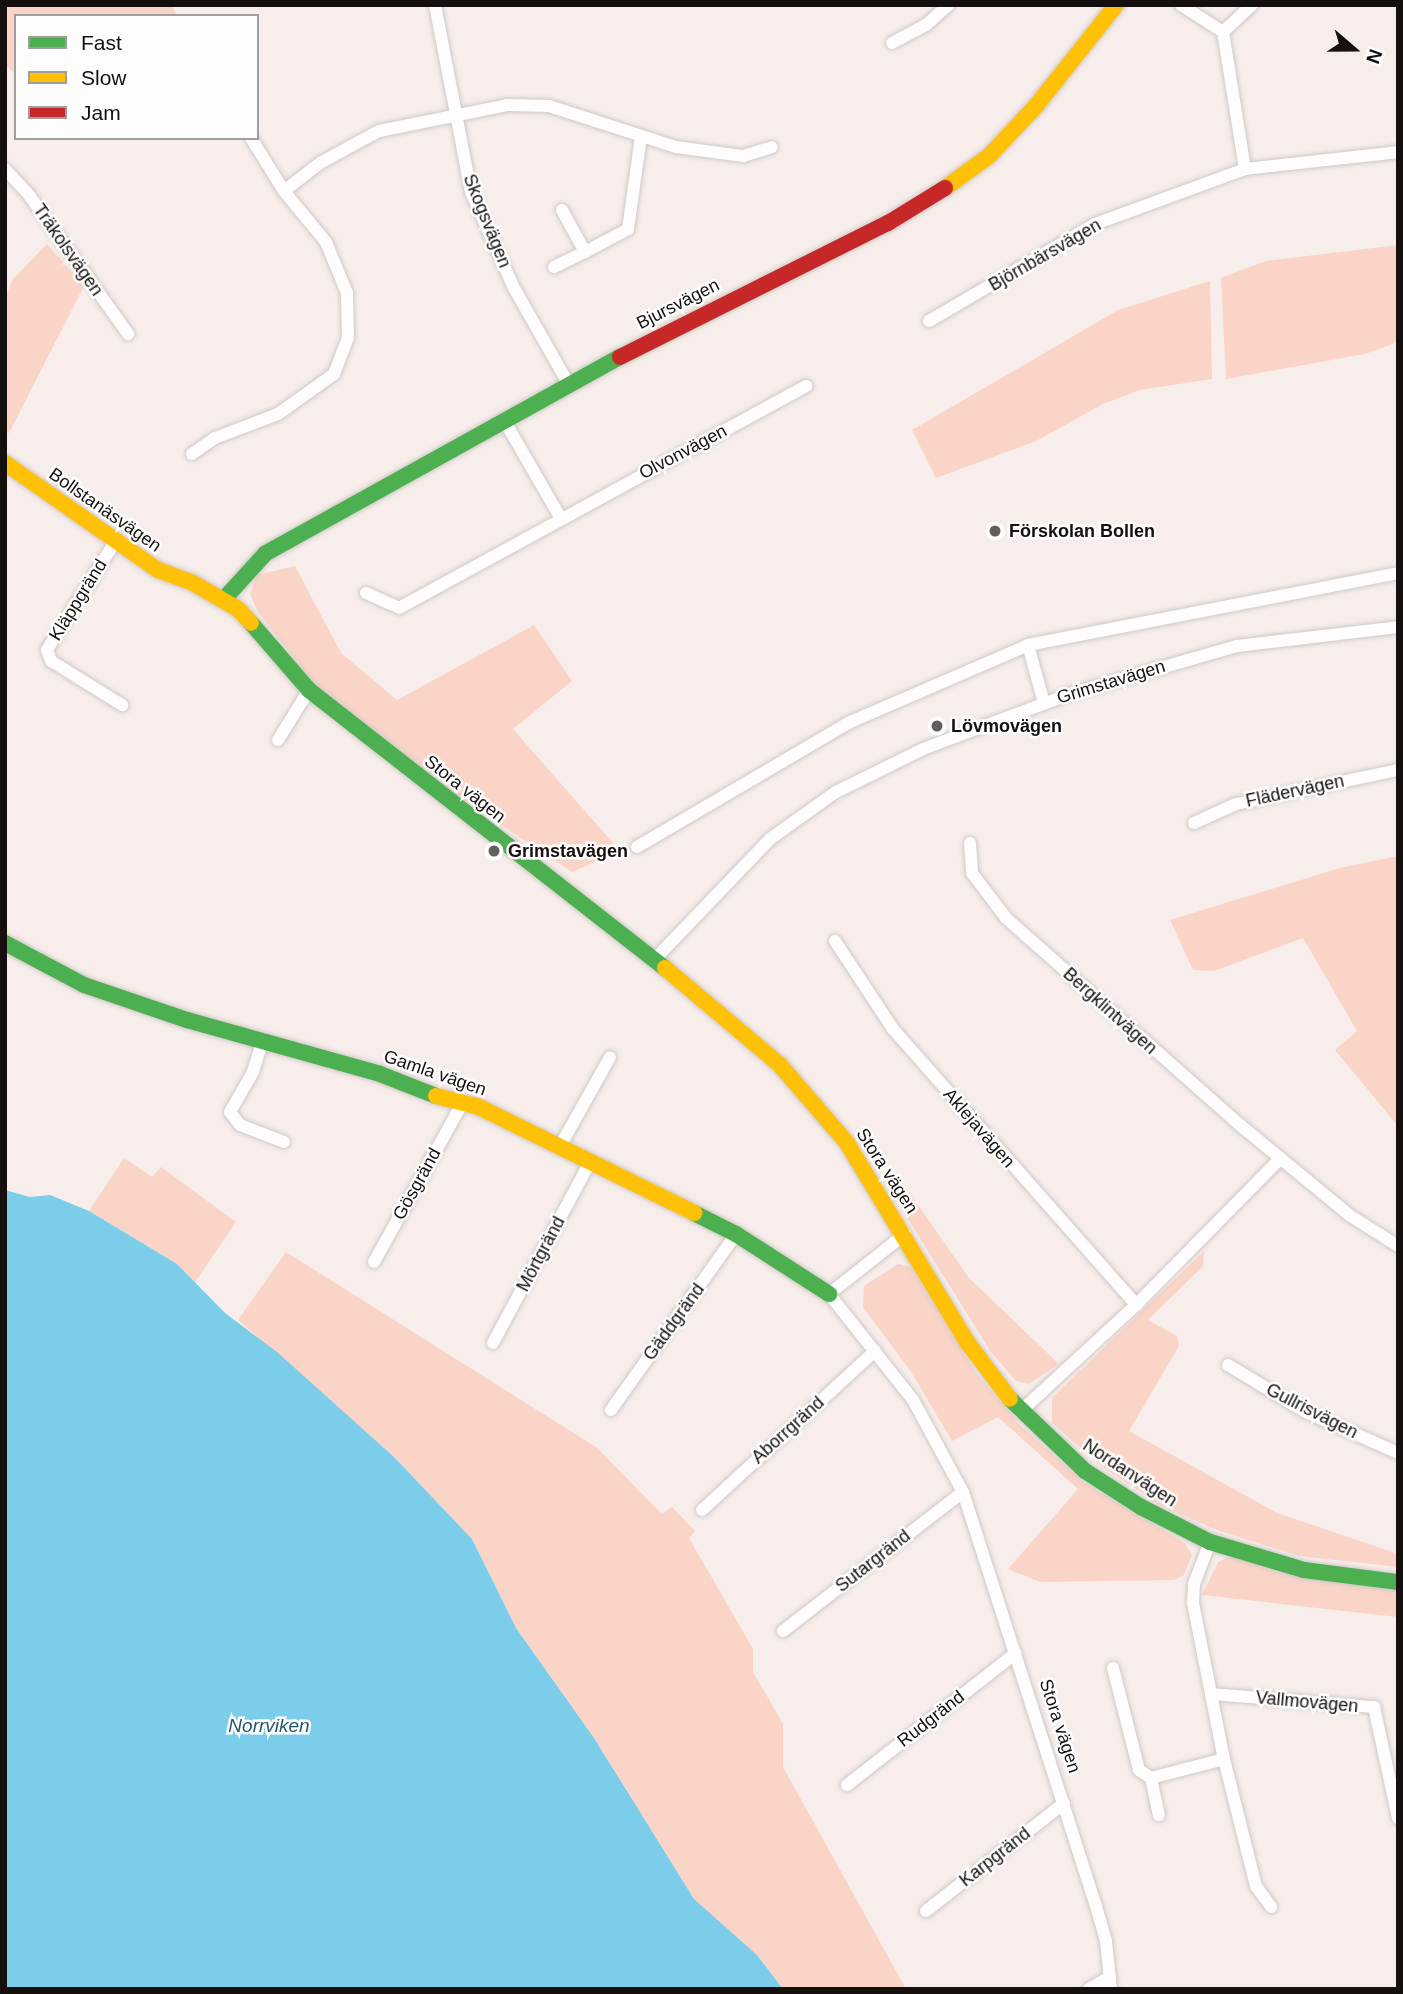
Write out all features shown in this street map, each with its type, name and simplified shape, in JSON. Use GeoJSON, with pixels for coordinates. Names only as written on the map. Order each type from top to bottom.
{"type":"FeatureCollection","features":[{"type":"Feature","properties":{"kind":"street","name":"Skogsvägen"},"geometry":{"type":"LineString","coordinates":[[436,5],[453,115],[471,192],[514,288],[568,383]]}},
{"type":"Feature","properties":{"kind":"street"},"geometry":{"type":"LineString","coordinates":[[892,43],[926,25],[948,5]]}},
{"type":"Feature","properties":{"kind":"street","name":"Bjursvägen"},"geometry":{"type":"LineString","coordinates":[[224,598],[266,553],[568,383],[887,223],[947,186],[989,156],[1027,116],[1116,5]]}},
{"type":"Feature","properties":{"kind":"street"},"geometry":{"type":"LineString","coordinates":[[1181,5],[1223,32],[1245,169]]}},
{"type":"Feature","properties":{"kind":"street"},"geometry":{"type":"LineString","coordinates":[[1223,32],[1252,5]]}},
{"type":"Feature","properties":{"kind":"street"},"geometry":{"type":"LineString","coordinates":[[285,191],[320,163],[379,131],[508,105],[549,106],[641,137],[743,156],[772,148]]}},
{"type":"Feature","properties":{"kind":"street"},"geometry":{"type":"LineString","coordinates":[[554,267],[628,229],[641,137]]}},
{"type":"Feature","properties":{"kind":"street"},"geometry":{"type":"LineString","coordinates":[[192,454],[215,438],[278,414],[334,374],[348,338],[348,293],[326,242],[285,191],[252,140]]}},
{"type":"Feature","properties":{"kind":"street","name":"Björnbärsvägen"},"geometry":{"type":"LineString","coordinates":[[929,321],[1095,223],[1245,169],[1398,152]]}},
{"type":"Feature","properties":{"kind":"street","name":"Träkolsvägen"},"geometry":{"type":"LineString","coordinates":[[5,169],[29,195],[128,334]]}},
{"type":"Feature","properties":{"kind":"street"},"geometry":{"type":"LineString","coordinates":[[562,210],[585,252]]}},
{"type":"Feature","properties":{"kind":"street","name":"Olvonvägen"},"geometry":{"type":"LineString","coordinates":[[366,593],[399,608],[559,517],[807,386]]}},
{"type":"Feature","properties":{"kind":"street"},"geometry":{"type":"LineString","coordinates":[[504,420],[559,517]]}},
{"type":"Feature","properties":{"kind":"street","name":"Bollstanäsvägen"},"geometry":{"type":"LineString","coordinates":[[5,463],[158,570],[224,598]]}},
{"type":"Feature","properties":{"kind":"street","name":"Kläppgränd"},"geometry":{"type":"LineString","coordinates":[[115,542],[47,650],[51,661],[122,705]]}},
{"type":"Feature","properties":{"kind":"street"},"geometry":{"type":"LineString","coordinates":[[637,847],[848,723],[1028,645],[1398,573]]}},
{"type":"Feature","properties":{"kind":"street","name":"Stora vägen"},"geometry":{"type":"LineString","coordinates":[[224,598],[309,690],[736,1025],[814,1102],[847,1143],[905,1234],[829,1294],[913,1400],[963,1492],[1106,1941],[1110,1983]]}},
{"type":"Feature","properties":{"kind":"street","name":"Grimstavägen"},"geometry":{"type":"LineString","coordinates":[[654,960],[770,839],[836,792],[923,749],[1044,703],[1237,646],[1398,627]]}},
{"type":"Feature","properties":{"kind":"street"},"geometry":{"type":"LineString","coordinates":[[1028,645],[1044,703]]}},
{"type":"Feature","properties":{"kind":"street"},"geometry":{"type":"LineString","coordinates":[[278,740],[309,690]]}},
{"type":"Feature","properties":{"kind":"street","name":"Flädervägen"},"geometry":{"type":"LineString","coordinates":[[1195,823],[1236,804],[1398,770]]}},
{"type":"Feature","properties":{"kind":"street","name":"Bergklintvägen"},"geometry":{"type":"LineString","coordinates":[[970,843],[972,873],[1006,918],[1349,1215],[1398,1246]]}},
{"type":"Feature","properties":{"kind":"street","name":"Aklejavägen"},"geometry":{"type":"LineString","coordinates":[[835,941],[893,1028],[1136,1305]]}},
{"type":"Feature","properties":{"kind":"street","name":"Gamla vägen"},"geometry":{"type":"LineString","coordinates":[[5,943],[84,985],[187,1020],[263,1039],[380,1074],[461,1106],[479,1107],[589,1164],[736,1234],[829,1294]]}},
{"type":"Feature","properties":{"kind":"street"},"geometry":{"type":"LineString","coordinates":[[263,1039],[253,1072],[230,1112],[240,1125],[284,1142]]}},
{"type":"Feature","properties":{"kind":"street"},"geometry":{"type":"LineString","coordinates":[[559,1148],[610,1056]]}},
{"type":"Feature","properties":{"kind":"street","name":"Gösgränd"},"geometry":{"type":"LineString","coordinates":[[374,1262],[461,1106]]}},
{"type":"Feature","properties":{"kind":"street"},"geometry":{"type":"LineString","coordinates":[[1020,1412],[1136,1305],[1281,1158]]}},
{"type":"Feature","properties":{"kind":"street","name":"Mörtgränd"},"geometry":{"type":"LineString","coordinates":[[494,1343],[589,1164]]}},
{"type":"Feature","properties":{"kind":"street","name":"Gäddgränd"},"geometry":{"type":"LineString","coordinates":[[611,1410],[736,1234]]}},
{"type":"Feature","properties":{"kind":"street","name":"Nordanvägen"},"geometry":{"type":"LineString","coordinates":[[905,1234],[967,1342],[1020,1412],[1085,1471],[1141,1507],[1210,1542],[1304,1570],[1398,1582]]}},
{"type":"Feature","properties":{"kind":"street","name":"Aborrgränd"},"geometry":{"type":"LineString","coordinates":[[702,1510],[875,1351]]}},
{"type":"Feature","properties":{"kind":"street","name":"Gullrisvägen"},"geometry":{"type":"LineString","coordinates":[[1228,1365],[1306,1412],[1398,1453]]}},
{"type":"Feature","properties":{"kind":"street","name":"Sutargränd"},"geometry":{"type":"LineString","coordinates":[[783,1631],[963,1492]]}},
{"type":"Feature","properties":{"kind":"street"},"geometry":{"type":"LineString","coordinates":[[1210,1542],[1194,1584],[1192,1603],[1224,1759],[1256,1886],[1271,1908]]}},
{"type":"Feature","properties":{"kind":"street","name":"Rudgränd"},"geometry":{"type":"LineString","coordinates":[[847,1785],[1016,1653]]}},
{"type":"Feature","properties":{"kind":"street"},"geometry":{"type":"LineString","coordinates":[[1113,1668],[1139,1770],[1151,1778],[1159,1815]]}},
{"type":"Feature","properties":{"kind":"street","name":"Vallmovägen"},"geometry":{"type":"LineString","coordinates":[[1211,1694],[1374,1707],[1398,1818]]}},
{"type":"Feature","properties":{"kind":"street"},"geometry":{"type":"LineString","coordinates":[[1151,1778],[1224,1759]]}},
{"type":"Feature","properties":{"kind":"street","name":"Karpgränd"},"geometry":{"type":"LineString","coordinates":[[926,1911],[1064,1803]]}},
{"type":"Feature","properties":{"kind":"street"},"geometry":{"type":"LineString","coordinates":[[1089,1989],[1110,1983]]}},
{"type":"Feature","properties":{"kind":"shaded area"},"geometry":{"type":"Polygon","coordinates":[[[5,5],[172,5],[176,14],[14,14],[14,73],[5,64],[5,5]]]}},
{"type":"Feature","properties":{"kind":"shaded area"},"geometry":{"type":"Polygon","coordinates":[[[47,244],[84,286],[9,433],[5,430],[5,299],[12,280],[47,244]]]}},
{"type":"Feature","properties":{"kind":"shaded area"},"geometry":{"type":"Polygon","coordinates":[[[1398,245],[1398,342],[1365,354],[1226,379],[1221,278],[1266,261],[1398,245]]]}},
{"type":"Feature","properties":{"kind":"shaded area"},"geometry":{"type":"Polygon","coordinates":[[[1210,281],[1212,379],[1140,390],[1103,404],[1036,441],[936,478],[912,430],[1118,310],[1210,281]]]}},
{"type":"Feature","properties":{"kind":"shaded area"},"geometry":{"type":"Polygon","coordinates":[[[295,566],[341,653],[397,700],[534,625],[572,681],[513,729],[620,851],[572,872],[438,783],[318,689],[258,612],[250,594],[257,575],[295,566]]]}},
{"type":"Feature","properties":{"kind":"shaded area"},"geometry":{"type":"Polygon","coordinates":[[[1398,856],[1398,1126],[1335,1050],[1357,1031],[1303,938],[1214,971],[1193,970],[1170,920],[1340,868],[1398,856]]]}},
{"type":"Feature","properties":{"kind":"shaded area"},"geometry":{"type":"Polygon","coordinates":[[[124,1158],[152,1177],[161,1167],[236,1222],[195,1282],[177,1264],[89,1211],[124,1158]]]}},
{"type":"Feature","properties":{"kind":"shaded area"},"geometry":{"type":"Polygon","coordinates":[[[904,1185],[969,1278],[1059,1364],[1029,1384],[1016,1381],[991,1352],[893,1195],[904,1185]]]}},
{"type":"Feature","properties":{"kind":"shaded area"},"geometry":{"type":"Polygon","coordinates":[[[1204,1251],[1203,1266],[1148,1320],[1177,1336],[1179,1346],[1129,1431],[1277,1513],[1398,1554],[1398,1567],[1299,1556],[1217,1530],[1162,1506],[1104,1468],[1052,1423],[1052,1398],[1204,1251]]]}},
{"type":"Feature","properties":{"kind":"shaded area"},"geometry":{"type":"Polygon","coordinates":[[[286,1252],[596,1447],[662,1514],[672,1507],[695,1531],[689,1538],[753,1649],[753,1672],[783,1724],[783,1767],[906,1989],[783,1989],[757,1955],[694,1899],[594,1738],[516,1628],[472,1539],[394,1457],[238,1320],[286,1252]]]}},
{"type":"Feature","properties":{"kind":"shaded area"},"geometry":{"type":"Polygon","coordinates":[[[898,1264],[911,1267],[976,1373],[1020,1425],[1085,1483],[1185,1543],[1192,1555],[1184,1575],[1174,1580],[1040,1582],[1008,1569],[1078,1489],[998,1417],[952,1441],[911,1372],[863,1307],[864,1286],[898,1264]]]}},
{"type":"Feature","properties":{"kind":"shaded area"},"geometry":{"type":"Polygon","coordinates":[[[1232,1556],[1398,1588],[1398,1617],[1202,1595],[1218,1562],[1232,1556]]]}},
{"type":"Feature","properties":{"kind":"water","name":"Norrviken"},"geometry":{"type":"Polygon","coordinates":[[[5,1190],[30,1197],[50,1195],[89,1211],[177,1264],[225,1313],[277,1352],[394,1457],[472,1539],[516,1628],[594,1738],[694,1899],[757,1955],[783,1989],[5,1989],[5,1190]]]}},
{"type":"Feature","properties":{"kind":"traffic: fast"},"geometry":{"type":"LineString","coordinates":[[224,599],[266,553],[620,357]]}},
{"type":"Feature","properties":{"kind":"traffic: fast"},"geometry":{"type":"LineString","coordinates":[[251,623],[309,690],[665,968]]}},
{"type":"Feature","properties":{"kind":"traffic: fast"},"geometry":{"type":"LineString","coordinates":[[5,943],[84,985],[187,1020],[380,1074],[436,1096]]}},
{"type":"Feature","properties":{"kind":"traffic: fast"},"geometry":{"type":"LineString","coordinates":[[694,1213],[736,1234],[829,1294]]}},
{"type":"Feature","properties":{"kind":"traffic: fast"},"geometry":{"type":"LineString","coordinates":[[1010,1399],[1085,1471],[1141,1507],[1210,1542],[1304,1570],[1398,1582]]}},
{"type":"Feature","properties":{"kind":"traffic: slow"},"geometry":{"type":"LineString","coordinates":[[945,188],[989,156],[1036,106],[1116,5]]}},
{"type":"Feature","properties":{"kind":"traffic: slow"},"geometry":{"type":"LineString","coordinates":[[5,463],[158,570],[193,583],[238,609],[251,623]]}},
{"type":"Feature","properties":{"kind":"traffic: slow"},"geometry":{"type":"LineString","coordinates":[[665,968],[780,1065],[847,1143],[967,1342],[1010,1399]]}},
{"type":"Feature","properties":{"kind":"traffic: slow"},"geometry":{"type":"LineString","coordinates":[[436,1096],[479,1107],[694,1213]]}},
{"type":"Feature","properties":{"kind":"traffic: jam"},"geometry":{"type":"LineString","coordinates":[[620,357],[888,223],[945,188]]}},
{"type":"Feature","properties":{"kind":"place","name":"Förskolan Bollen"},"geometry":{"type":"Point","coordinates":[995,531]}},
{"type":"Feature","properties":{"kind":"place","name":"Lövmovägen"},"geometry":{"type":"Point","coordinates":[937,726]}},
{"type":"Feature","properties":{"kind":"place","name":"Grimstavägen"},"geometry":{"type":"Point","coordinates":[494,851]}}]}
